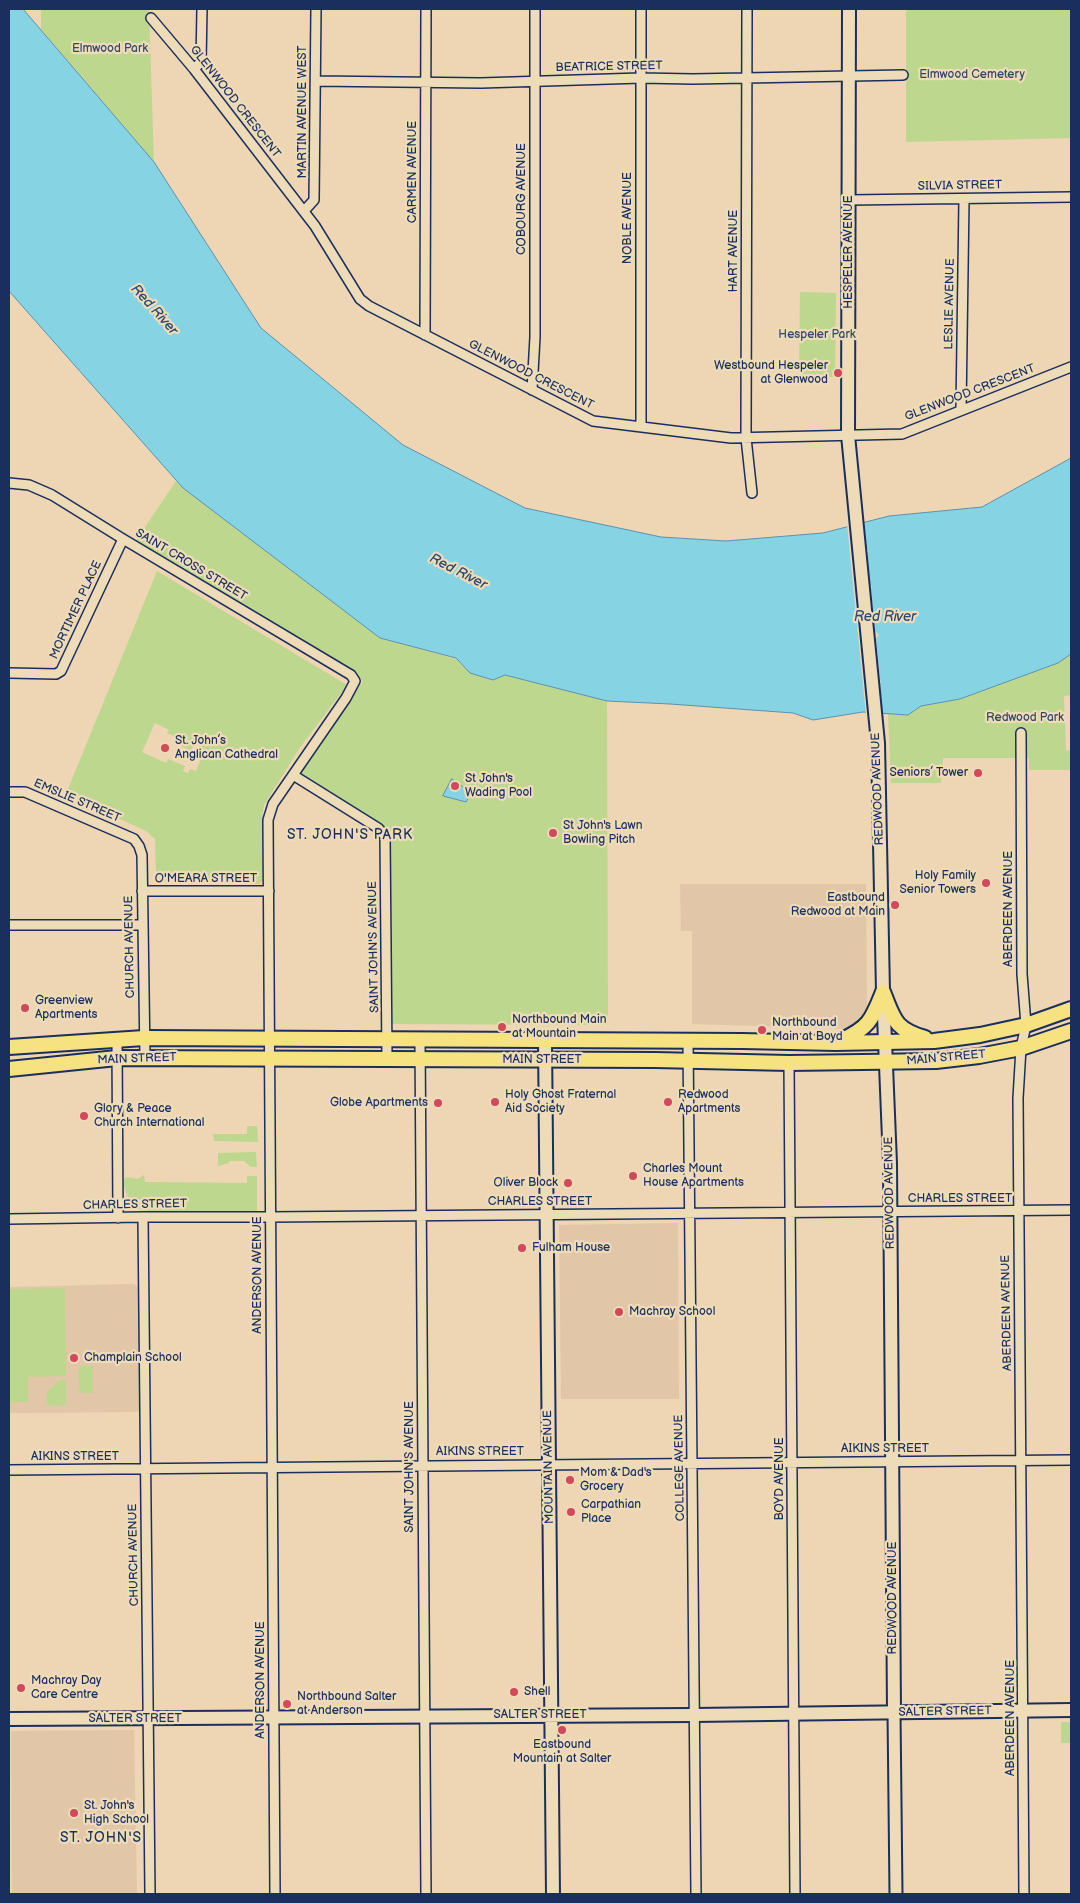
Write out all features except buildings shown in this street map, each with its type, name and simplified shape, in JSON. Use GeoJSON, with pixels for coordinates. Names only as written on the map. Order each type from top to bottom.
{"type":"FeatureCollection","features":[{"type":"Feature","properties":{"kind":"main road","name":"HESPELER AVENUE"},"geometry":{"type":"LineString","coordinates":[[849,9],[848,435],[852,494]]}},
{"type":"Feature","properties":{"kind":"main road","name":"REDWOOD AVENUE"},"geometry":{"type":"LineString","coordinates":[[852,494],[878,743],[883,992],[891,1211],[894,1712]]}},
{"type":"Feature","properties":{"kind":"main road"},"geometry":{"type":"LineString","coordinates":[[883,992],[895,1020],[902,1029],[934,1041]]}},
{"type":"Feature","properties":{"kind":"main road"},"geometry":{"type":"LineString","coordinates":[[836,1043],[865,1027],[874,1015],[883,992]]}},
{"type":"Feature","properties":{"kind":"main road","name":"MAIN STREET"},"geometry":{"type":"LineString","coordinates":[[9,1047],[116,1038],[836,1043],[934,1041],[980,1035],[1026,1025],[1071,1009]]}},
{"type":"Feature","properties":{"kind":"main road","name":"MAIN STREET"},"geometry":{"type":"LineString","coordinates":[[9,1069],[117,1058],[690,1060],[789,1063],[936,1061],[979,1056],[1021,1048],[1071,1031]]}},
{"type":"Feature","properties":{"kind":"main road","name":"MOUNTAIN AVENUE"},"geometry":{"type":"LineString","coordinates":[[545,1040],[553,1894]]}},
{"type":"Feature","properties":{"kind":"main road","name":"SALTER STREET"},"geometry":{"type":"LineString","coordinates":[[9,1719],[694,1715],[1071,1710]]}},
{"type":"Feature","properties":{"kind":"street"},"geometry":{"type":"LineString","coordinates":[[194,69],[201,62],[202,9]]}},
{"type":"Feature","properties":{"kind":"street","name":"MARTIN AVENUE WEST"},"geometry":{"type":"LineString","coordinates":[[304,212],[314,200],[316,9]]}},
{"type":"Feature","properties":{"kind":"street","name":"CARMEN AVENUE"},"geometry":{"type":"LineString","coordinates":[[424,335],[426,9]]}},
{"type":"Feature","properties":{"kind":"street","name":"COBOURG AVENUE"},"geometry":{"type":"LineString","coordinates":[[532,390],[535,337],[535,9]]}},
{"type":"Feature","properties":{"kind":"street","name":"NOBLE AVENUE"},"geometry":{"type":"LineString","coordinates":[[641,427],[642,9]]}},
{"type":"Feature","properties":{"kind":"street","name":"HART AVENUE"},"geometry":{"type":"LineString","coordinates":[[747,9],[746,438],[752,493]]}},
{"type":"Feature","properties":{"kind":"street","name":"GLENWOOD CRESCENT"},"geometry":{"type":"LineString","coordinates":[[151,18],[194,69],[315,226],[360,298],[369,306],[593,422],[731,438],[902,434],[1071,367]]}},
{"type":"Feature","properties":{"kind":"street","name":"BEATRICE STREET"},"geometry":{"type":"LineString","coordinates":[[316,81],[481,83],[534,80],[903,75]]}},
{"type":"Feature","properties":{"kind":"street","name":"SILVIA STREET"},"geometry":{"type":"LineString","coordinates":[[849,200],[1071,197]]}},
{"type":"Feature","properties":{"kind":"street","name":"LESLIE AVENUE"},"geometry":{"type":"LineString","coordinates":[[961,410],[964,199]]}},
{"type":"Feature","properties":{"kind":"street","name":"SAINT CROSS STREET"},"geometry":{"type":"LineString","coordinates":[[9,483],[29,485],[52,494],[123,539],[351,675],[355,681]]}},
{"type":"Feature","properties":{"kind":"street","name":"MORTIMER PLACE"},"geometry":{"type":"LineString","coordinates":[[9,673],[56,674],[61,671],[123,539]]}},
{"type":"Feature","properties":{"kind":"street","name":"ANDERSON AVENUE"},"geometry":{"type":"LineString","coordinates":[[275,1894],[268,1058],[268,820],[273,804],[346,698],[355,681]]}},
{"type":"Feature","properties":{"kind":"street","name":"ABERDEEN AVENUE"},"geometry":{"type":"LineString","coordinates":[[1021,733],[1022,974],[1026,1025],[1021,1048],[1018,1098],[1024,1894]]}},
{"type":"Feature","properties":{"kind":"street","name":"SAINT JOHN'S AVENUE"},"geometry":{"type":"LineString","coordinates":[[293,775],[378,828],[385,836],[387,1059]]}},
{"type":"Feature","properties":{"kind":"street","name":"EMSLIE STREET"},"geometry":{"type":"LineString","coordinates":[[9,792],[25,792],[134,839]]}},
{"type":"Feature","properties":{"kind":"street","name":"CHURCH AVENUE"},"geometry":{"type":"LineString","coordinates":[[134,839],[142,855],[145,1058]]}},
{"type":"Feature","properties":{"kind":"street","name":"O'MEARA STREET"},"geometry":{"type":"LineString","coordinates":[[142,892],[269,891]]}},
{"type":"Feature","properties":{"kind":"street"},"geometry":{"type":"LineString","coordinates":[[9,925],[142,924]]}},
{"type":"Feature","properties":{"kind":"street"},"geometry":{"type":"LineString","coordinates":[[116,1038],[118,1218]]}},
{"type":"Feature","properties":{"kind":"street","name":"SAINT JOHN'S AVENUE"},"geometry":{"type":"LineString","coordinates":[[420,1040],[426,1894]]}},
{"type":"Feature","properties":{"kind":"street","name":"COLLEGE AVENUE"},"geometry":{"type":"LineString","coordinates":[[688,1041],[690,1060],[689,1213],[696,1894]]}},
{"type":"Feature","properties":{"kind":"street","name":"BOYD AVENUE"},"geometry":{"type":"LineString","coordinates":[[789,1063],[795,1894]]}},
{"type":"Feature","properties":{"kind":"street","name":"CHARLES STREET"},"geometry":{"type":"LineString","coordinates":[[9,1219],[143,1216],[270,1217],[1071,1210]]}},
{"type":"Feature","properties":{"kind":"street","name":"CHURCH AVENUE"},"geometry":{"type":"LineString","coordinates":[[143,1216],[150,1894]]}},
{"type":"Feature","properties":{"kind":"street","name":"AIKINS STREET"},"geometry":{"type":"LineString","coordinates":[[9,1470],[1071,1460]]}},
{"type":"Feature","properties":{"kind":"street","name":"REDWOOD AVENUE"},"geometry":{"type":"LineString","coordinates":[[894,1712],[896,1894]]}},
{"type":"Feature","properties":{"kind":"shaded area"},"geometry":{"type":"Polygon","coordinates":[[[680,884],[866,884],[867,1010],[847,1029],[692,1024],[692,931],[681,931],[680,884]]]}},
{"type":"Feature","properties":{"kind":"shaded area","name":"Machray School"},"geometry":{"type":"Polygon","coordinates":[[[678,1223],[679,1399],[561,1399],[559,1225],[678,1223]]]}},
{"type":"Feature","properties":{"kind":"shaded area","name":"Champlain School"},"geometry":{"type":"Polygon","coordinates":[[[134,1284],[140,1289],[139,1410],[137,1412],[9,1413],[9,1287],[134,1284]]]}},
{"type":"Feature","properties":{"kind":"shaded area","name":"St. John's High School"},"geometry":{"type":"Polygon","coordinates":[[[134,1730],[137,1894],[12,1894],[11,1731],[134,1730]]]}},
{"type":"Feature","properties":{"kind":"green space","name":"Elmwood Park"},"geometry":{"type":"Polygon","coordinates":[[[41,9],[149,9],[154,162],[41,29],[41,9]]]}},
{"type":"Feature","properties":{"kind":"green space","name":"Elmwood Cemetery"},"geometry":{"type":"Polygon","coordinates":[[[906,9],[1071,9],[1071,138],[906,142],[906,9]]]}},
{"type":"Feature","properties":{"kind":"green space","name":"Hespeler Park"},"geometry":{"type":"Polygon","coordinates":[[[800,292],[836,293],[835,377],[799,377],[800,292]]]}},
{"type":"Feature","properties":{"kind":"green space"},"geometry":{"type":"Polygon","coordinates":[[[176,481],[380,638],[456,659],[470,673],[493,680],[505,675],[607,701],[608,1025],[391,1024],[389,833],[299,773],[363,681],[135,542],[176,481]]]}},
{"type":"Feature","properties":{"kind":"green space"},"geometry":{"type":"Polygon","coordinates":[[[157,571],[347,685],[299,749],[264,805],[262,817],[263,880],[259,884],[163,881],[156,873],[155,839],[146,831],[66,794],[157,571]],[[155,723],[142,752],[166,763],[168,759],[185,766],[183,771],[188,773],[190,769],[196,771],[202,756],[198,754],[202,746],[194,743],[191,751],[175,743],[177,738],[167,733],[169,730],[155,723]]]}},
{"type":"Feature","properties":{"kind":"green space","name":"Redwood Park"},"geometry":{"type":"Polygon","coordinates":[[[1071,654],[1071,695],[1064,696],[1066,750],[1071,751],[1071,770],[1029,770],[1029,758],[943,758],[941,783],[891,783],[888,714],[908,715],[921,706],[960,699],[1058,663],[1071,654]]]}},
{"type":"Feature","properties":{"kind":"green space"},"geometry":{"type":"Polygon","coordinates":[[[247,1126],[257,1126],[258,1142],[214,1141],[213,1134],[247,1134],[247,1126]]]}},
{"type":"Feature","properties":{"kind":"green space"},"geometry":{"type":"Polygon","coordinates":[[[256,1152],[257,1167],[251,1167],[244,1161],[229,1161],[229,1163],[218,1166],[218,1153],[256,1152]]]}},
{"type":"Feature","properties":{"kind":"green space"},"geometry":{"type":"Polygon","coordinates":[[[144,1175],[145,1182],[247,1183],[247,1176],[257,1176],[257,1211],[147,1212],[136,1207],[130,1200],[123,1180],[126,1177],[138,1179],[144,1175]]]}},
{"type":"Feature","properties":{"kind":"green space"},"geometry":{"type":"Polygon","coordinates":[[[65,1288],[66,1376],[28,1377],[28,1402],[9,1402],[9,1289],[65,1288]]]}},
{"type":"Feature","properties":{"kind":"green space"},"geometry":{"type":"Polygon","coordinates":[[[81,1366],[93,1366],[93,1393],[83,1393],[79,1389],[78,1369],[81,1366]]]}},
{"type":"Feature","properties":{"kind":"green space"},"geometry":{"type":"Polygon","coordinates":[[[60,1380],[64,1380],[66,1383],[66,1405],[49,1406],[46,1400],[47,1392],[60,1380]]]}},
{"type":"Feature","properties":{"kind":"green space"},"geometry":{"type":"Polygon","coordinates":[[[1061,1722],[1071,1722],[1071,1743],[1061,1743],[1061,1722]]]}},
{"type":"Feature","properties":{"kind":"water","name":"Red River"},"geometry":{"type":"Polygon","coordinates":[[[9,9],[23,9],[154,162],[261,328],[403,445],[525,508],[661,537],[726,541],[823,533],[889,516],[982,507],[1071,458],[1071,654],[1058,663],[960,699],[921,706],[908,715],[863,712],[813,720],[793,713],[607,701],[505,675],[493,680],[470,673],[456,658],[380,638],[183,488],[9,291],[9,9]]]}},
{"type":"Feature","properties":{"kind":"water","name":"St John's Wading Pool"},"geometry":{"type":"Polygon","coordinates":[[[452,779],[471,793],[466,802],[443,796],[452,779]]]}},
{"type":"Feature","properties":{"kind":"pier"},"geometry":{"type":"Polygon","coordinates":[[[864,520],[867,549],[869,551],[867,553],[870,585],[872,587],[875,631],[879,635],[876,639],[883,716],[866,715],[847,524],[864,520]]]}},
{"type":"Feature","properties":{"kind":"place","name":"Westbound Hespeler at Glenwood"},"geometry":{"type":"Point","coordinates":[838,373]}},
{"type":"Feature","properties":{"kind":"place","name":"St. John’s Anglican Cathedral"},"geometry":{"type":"Point","coordinates":[165,748]}},
{"type":"Feature","properties":{"kind":"place","name":"Seniors’ Tower"},"geometry":{"type":"Point","coordinates":[978,773]}},
{"type":"Feature","properties":{"kind":"place","name":"St John's Wading Pool"},"geometry":{"type":"Point","coordinates":[455,786]}},
{"type":"Feature","properties":{"kind":"place","name":"St John's Lawn Bowling Pitch"},"geometry":{"type":"Point","coordinates":[553,833]}},
{"type":"Feature","properties":{"kind":"place","name":"Holy Family Senior Towers"},"geometry":{"type":"Point","coordinates":[986,883]}},
{"type":"Feature","properties":{"kind":"place","name":"Eastbound Redwood at Main"},"geometry":{"type":"Point","coordinates":[895,905]}},
{"type":"Feature","properties":{"kind":"place","name":"Greenview Apartments"},"geometry":{"type":"Point","coordinates":[25,1008]}},
{"type":"Feature","properties":{"kind":"place","name":"Northbound Main at Mountain"},"geometry":{"type":"Point","coordinates":[502,1027]}},
{"type":"Feature","properties":{"kind":"place","name":"Northbound Main at Boyd"},"geometry":{"type":"Point","coordinates":[762,1030]}},
{"type":"Feature","properties":{"kind":"place","name":"Holy Ghost Fraternal Aid Society"},"geometry":{"type":"Point","coordinates":[495,1102]}},
{"type":"Feature","properties":{"kind":"place","name":"Redwood Apartments"},"geometry":{"type":"Point","coordinates":[668,1102]}},
{"type":"Feature","properties":{"kind":"place","name":"Globe Apartments"},"geometry":{"type":"Point","coordinates":[438,1103]}},
{"type":"Feature","properties":{"kind":"place","name":"Glory & Peace Church International"},"geometry":{"type":"Point","coordinates":[84,1116]}},
{"type":"Feature","properties":{"kind":"place","name":"Charles Mount House Apartments"},"geometry":{"type":"Point","coordinates":[633,1176]}},
{"type":"Feature","properties":{"kind":"place","name":"Oliver Block"},"geometry":{"type":"Point","coordinates":[568,1183]}},
{"type":"Feature","properties":{"kind":"place","name":"Fulham House"},"geometry":{"type":"Point","coordinates":[522,1248]}},
{"type":"Feature","properties":{"kind":"place","name":"Machray School"},"geometry":{"type":"Point","coordinates":[619,1312]}},
{"type":"Feature","properties":{"kind":"place","name":"Champlain School"},"geometry":{"type":"Point","coordinates":[74,1358]}},
{"type":"Feature","properties":{"kind":"place","name":"Mom & Dad's Grocery"},"geometry":{"type":"Point","coordinates":[570,1480]}},
{"type":"Feature","properties":{"kind":"place","name":"Carpathian Place"},"geometry":{"type":"Point","coordinates":[571,1512]}},
{"type":"Feature","properties":{"kind":"place","name":"Machray Day Care Centre"},"geometry":{"type":"Point","coordinates":[21,1688]}},
{"type":"Feature","properties":{"kind":"place","name":"Shell"},"geometry":{"type":"Point","coordinates":[514,1692]}},
{"type":"Feature","properties":{"kind":"place","name":"Northbound Salter at Anderson"},"geometry":{"type":"Point","coordinates":[287,1704]}},
{"type":"Feature","properties":{"kind":"place","name":"Eastbound Mountain at Salter"},"geometry":{"type":"Point","coordinates":[562,1730]}},
{"type":"Feature","properties":{"kind":"place","name":"St. John's High School"},"geometry":{"type":"Point","coordinates":[74,1813]}},
{"type":"Feature","properties":{"kind":"district","name":"ST. JOHN'S PARK"},"geometry":{"type":"Point","coordinates":[350,835]}},
{"type":"Feature","properties":{"kind":"district","name":"ST. JOHN'S"},"geometry":{"type":"Point","coordinates":[101,1838]}}]}
